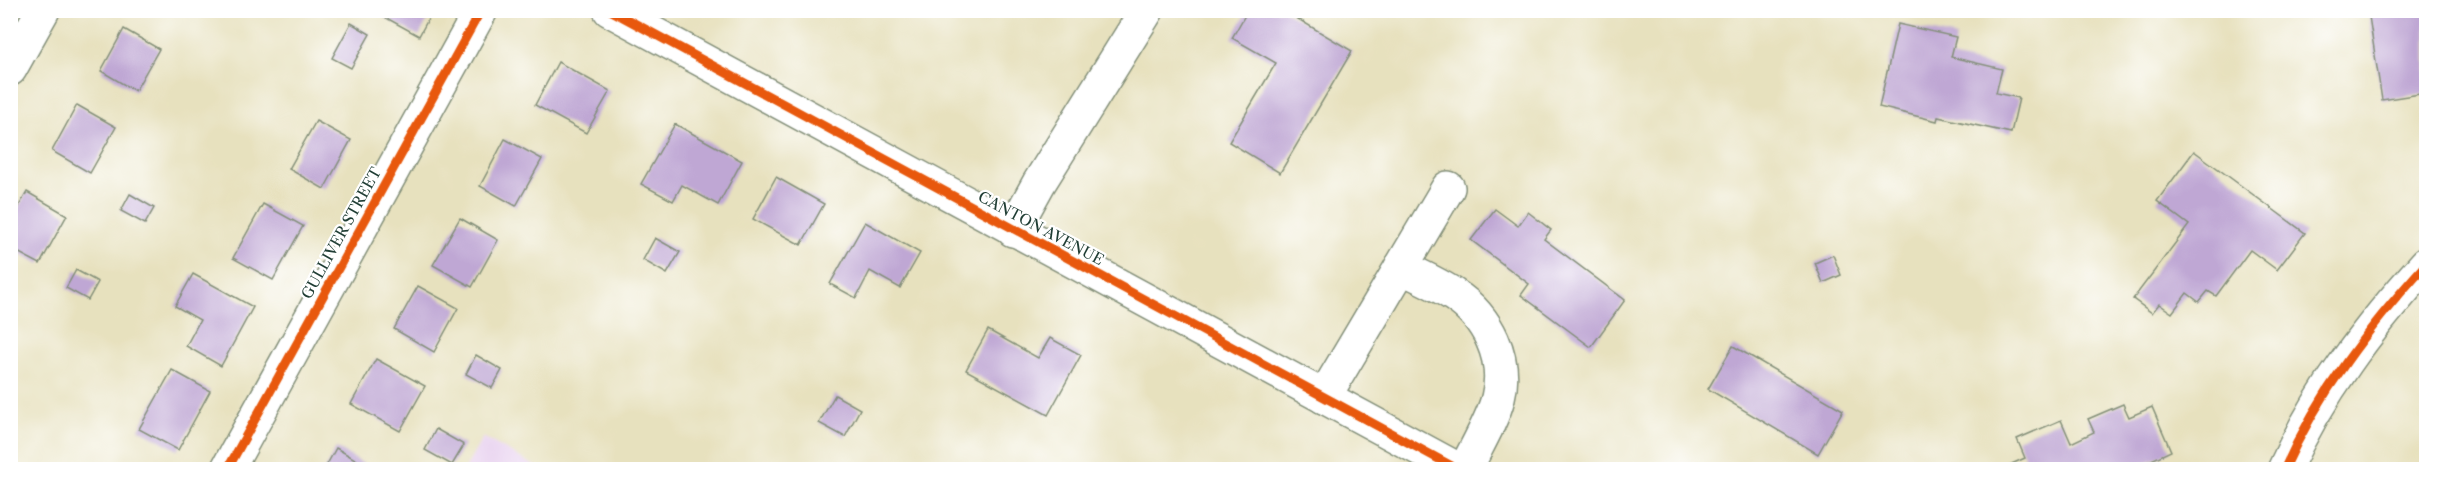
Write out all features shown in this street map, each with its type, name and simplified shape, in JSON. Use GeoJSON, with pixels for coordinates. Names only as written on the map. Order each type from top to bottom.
{"type":"FeatureCollection","features":[{"type":"Feature","properties":{"kind":"main road"},"geometry":{"type":"LineString","coordinates":[[10,69],[43,10]]}},
{"type":"Feature","properties":{"kind":"main road","name":"GULLIVER STREET"},"geometry":{"type":"LineString","coordinates":[[227,470],[481,10]]}},
{"type":"Feature","properties":{"kind":"main road","name":"CANTON AVENUE"},"geometry":{"type":"LineString","coordinates":[[610,10],[1459,470]]}},
{"type":"Feature","properties":{"kind":"main road"},"geometry":{"type":"LineString","coordinates":[[1014,230],[1039,183],[1147,10]]}},
{"type":"Feature","properties":{"kind":"main road"},"geometry":{"type":"LineString","coordinates":[[1324,397],[1448,188]]}},
{"type":"Feature","properties":{"kind":"main road"},"geometry":{"type":"LineString","coordinates":[[2284,470],[2315,407],[2337,374],[2381,316],[2427,264]]}},
{"type":"Feature","properties":{"kind":"main road"},"geometry":{"type":"LineString","coordinates":[[1401,267],[1455,296],[1481,320],[1496,348],[1503,374],[1498,401],[1465,470]]}},
{"type":"Feature","properties":{"kind":"shaded area"},"geometry":{"type":"Polygon","coordinates":[[[483,437],[540,469],[465,469],[483,437]]]}},
{"type":"Feature","properties":{"kind":"building"},"geometry":{"type":"Polygon","coordinates":[[[372,10],[433,10],[419,36],[372,10]]]}},
{"type":"Feature","properties":{"kind":"building"},"geometry":{"type":"Polygon","coordinates":[[[1248,10],[1283,10],[1352,51],[1280,173],[1229,142],[1276,63],[1232,38],[1248,10]]]}},
{"type":"Feature","properties":{"kind":"building"},"geometry":{"type":"Polygon","coordinates":[[[2368,10],[2426,10],[2426,93],[2382,100],[2368,10]]]}},
{"type":"Feature","properties":{"kind":"building"},"geometry":{"type":"Polygon","coordinates":[[[351,23],[370,34],[351,68],[332,58],[351,23]]]}},
{"type":"Feature","properties":{"kind":"building"},"geometry":{"type":"Polygon","coordinates":[[[1898,24],[1956,37],[1951,57],[2002,69],[1996,93],[2019,98],[2011,133],[1938,117],[1937,121],[1879,107],[1898,24]]]}},
{"type":"Feature","properties":{"kind":"building"},"geometry":{"type":"Polygon","coordinates":[[[124,29],[159,49],[135,91],[101,71],[124,29]]]}},
{"type":"Feature","properties":{"kind":"building"},"geometry":{"type":"Polygon","coordinates":[[[558,62],[610,91],[586,133],[535,105],[558,62]]]}},
{"type":"Feature","properties":{"kind":"building"},"geometry":{"type":"Polygon","coordinates":[[[77,105],[116,127],[90,173],[52,151],[77,105]]]}},
{"type":"Feature","properties":{"kind":"building"},"geometry":{"type":"Polygon","coordinates":[[[316,121],[351,140],[324,189],[289,169],[316,121]]]}},
{"type":"Feature","properties":{"kind":"building"},"geometry":{"type":"Polygon","coordinates":[[[675,124],[742,161],[718,205],[682,185],[673,201],[641,184],[675,124]]]}},
{"type":"Feature","properties":{"kind":"building"},"geometry":{"type":"Polygon","coordinates":[[[505,139],[542,159],[516,206],[480,186],[505,139]]]}},
{"type":"Feature","properties":{"kind":"building"},"geometry":{"type":"Polygon","coordinates":[[[2194,151],[2305,233],[2277,270],[2250,250],[2216,296],[2208,291],[2199,302],[2187,293],[2172,313],[2159,304],[2152,313],[2133,299],[2189,225],[2157,201],[2194,151]]]}},
{"type":"Feature","properties":{"kind":"building"},"geometry":{"type":"Polygon","coordinates":[[[776,177],[824,204],[801,245],[753,219],[776,177]]]}},
{"type":"Feature","properties":{"kind":"building"},"geometry":{"type":"Polygon","coordinates":[[[27,192],[67,215],[40,264],[10,248],[10,222],[27,192]]]}},
{"type":"Feature","properties":{"kind":"building"},"geometry":{"type":"Polygon","coordinates":[[[130,194],[154,208],[145,224],[121,211],[130,194]]]}},
{"type":"Feature","properties":{"kind":"building"},"geometry":{"type":"Polygon","coordinates":[[[263,204],[303,226],[273,280],[233,258],[263,204]]]}},
{"type":"Feature","properties":{"kind":"building"},"geometry":{"type":"Polygon","coordinates":[[[1495,209],[1518,226],[1528,212],[1551,230],[1544,239],[1625,300],[1591,347],[1521,295],[1529,284],[1471,240],[1495,209]]]}},
{"type":"Feature","properties":{"kind":"building"},"geometry":{"type":"Polygon","coordinates":[[[460,218],[498,240],[472,287],[433,265],[460,218]]]}},
{"type":"Feature","properties":{"kind":"building"},"geometry":{"type":"Polygon","coordinates":[[[865,222],[920,253],[900,288],[870,271],[856,298],[830,284],[865,222]]]}},
{"type":"Feature","properties":{"kind":"building"},"geometry":{"type":"Polygon","coordinates":[[[655,238],[680,252],[667,274],[643,260],[655,238]]]}},
{"type":"Feature","properties":{"kind":"building"},"geometry":{"type":"Polygon","coordinates":[[[1833,255],[1841,275],[1823,283],[1815,263],[1833,255]]]}},
{"type":"Feature","properties":{"kind":"building"},"geometry":{"type":"Polygon","coordinates":[[[76,270],[98,282],[88,300],[66,288],[76,270]]]}},
{"type":"Feature","properties":{"kind":"building"},"geometry":{"type":"Polygon","coordinates":[[[193,274],[253,307],[221,366],[186,346],[200,320],[175,306],[193,274]]]}},
{"type":"Feature","properties":{"kind":"building"},"geometry":{"type":"Polygon","coordinates":[[[418,286],[458,308],[434,352],[394,329],[418,286]]]}},
{"type":"Feature","properties":{"kind":"building"},"geometry":{"type":"Polygon","coordinates":[[[988,330],[1038,358],[1050,338],[1081,355],[1048,415],[966,370],[988,330]]]}},
{"type":"Feature","properties":{"kind":"building"},"geometry":{"type":"Polygon","coordinates":[[[1733,346],[1843,410],[1818,454],[1708,389],[1733,346]]]}},
{"type":"Feature","properties":{"kind":"building"},"geometry":{"type":"Polygon","coordinates":[[[476,355],[502,370],[492,388],[466,374],[476,355]]]}},
{"type":"Feature","properties":{"kind":"building"},"geometry":{"type":"Polygon","coordinates":[[[376,359],[425,386],[400,431],[351,404],[376,359]]]}},
{"type":"Feature","properties":{"kind":"building"},"geometry":{"type":"Polygon","coordinates":[[[172,370],[210,391],[178,450],[139,429],[172,370]]]}},
{"type":"Feature","properties":{"kind":"building"},"geometry":{"type":"Polygon","coordinates":[[[835,395],[860,409],[845,437],[819,423],[835,395]]]}},
{"type":"Feature","properties":{"kind":"building"},"geometry":{"type":"Polygon","coordinates":[[[2123,404],[2129,417],[2152,407],[2171,451],[2130,470],[1998,470],[2025,458],[2017,439],[2061,420],[2071,443],[2094,432],[2088,419],[2123,404]]]}},
{"type":"Feature","properties":{"kind":"building"},"geometry":{"type":"Polygon","coordinates":[[[436,429],[464,445],[452,465],[425,450],[436,429]]]}},
{"type":"Feature","properties":{"kind":"building"},"geometry":{"type":"Polygon","coordinates":[[[336,448],[374,470],[324,470],[336,448]]]}},
{"type":"Feature","properties":{"kind":"cycle path"},"geometry":{"type":"LineString","coordinates":[[227,470],[481,10]]}},
{"type":"Feature","properties":{"kind":"cycle path"},"geometry":{"type":"LineString","coordinates":[[610,10],[1459,470]]}},
{"type":"Feature","properties":{"kind":"cycle path"},"geometry":{"type":"LineString","coordinates":[[2284,470],[2329,387],[2365,336],[2426,264]]}}]}
